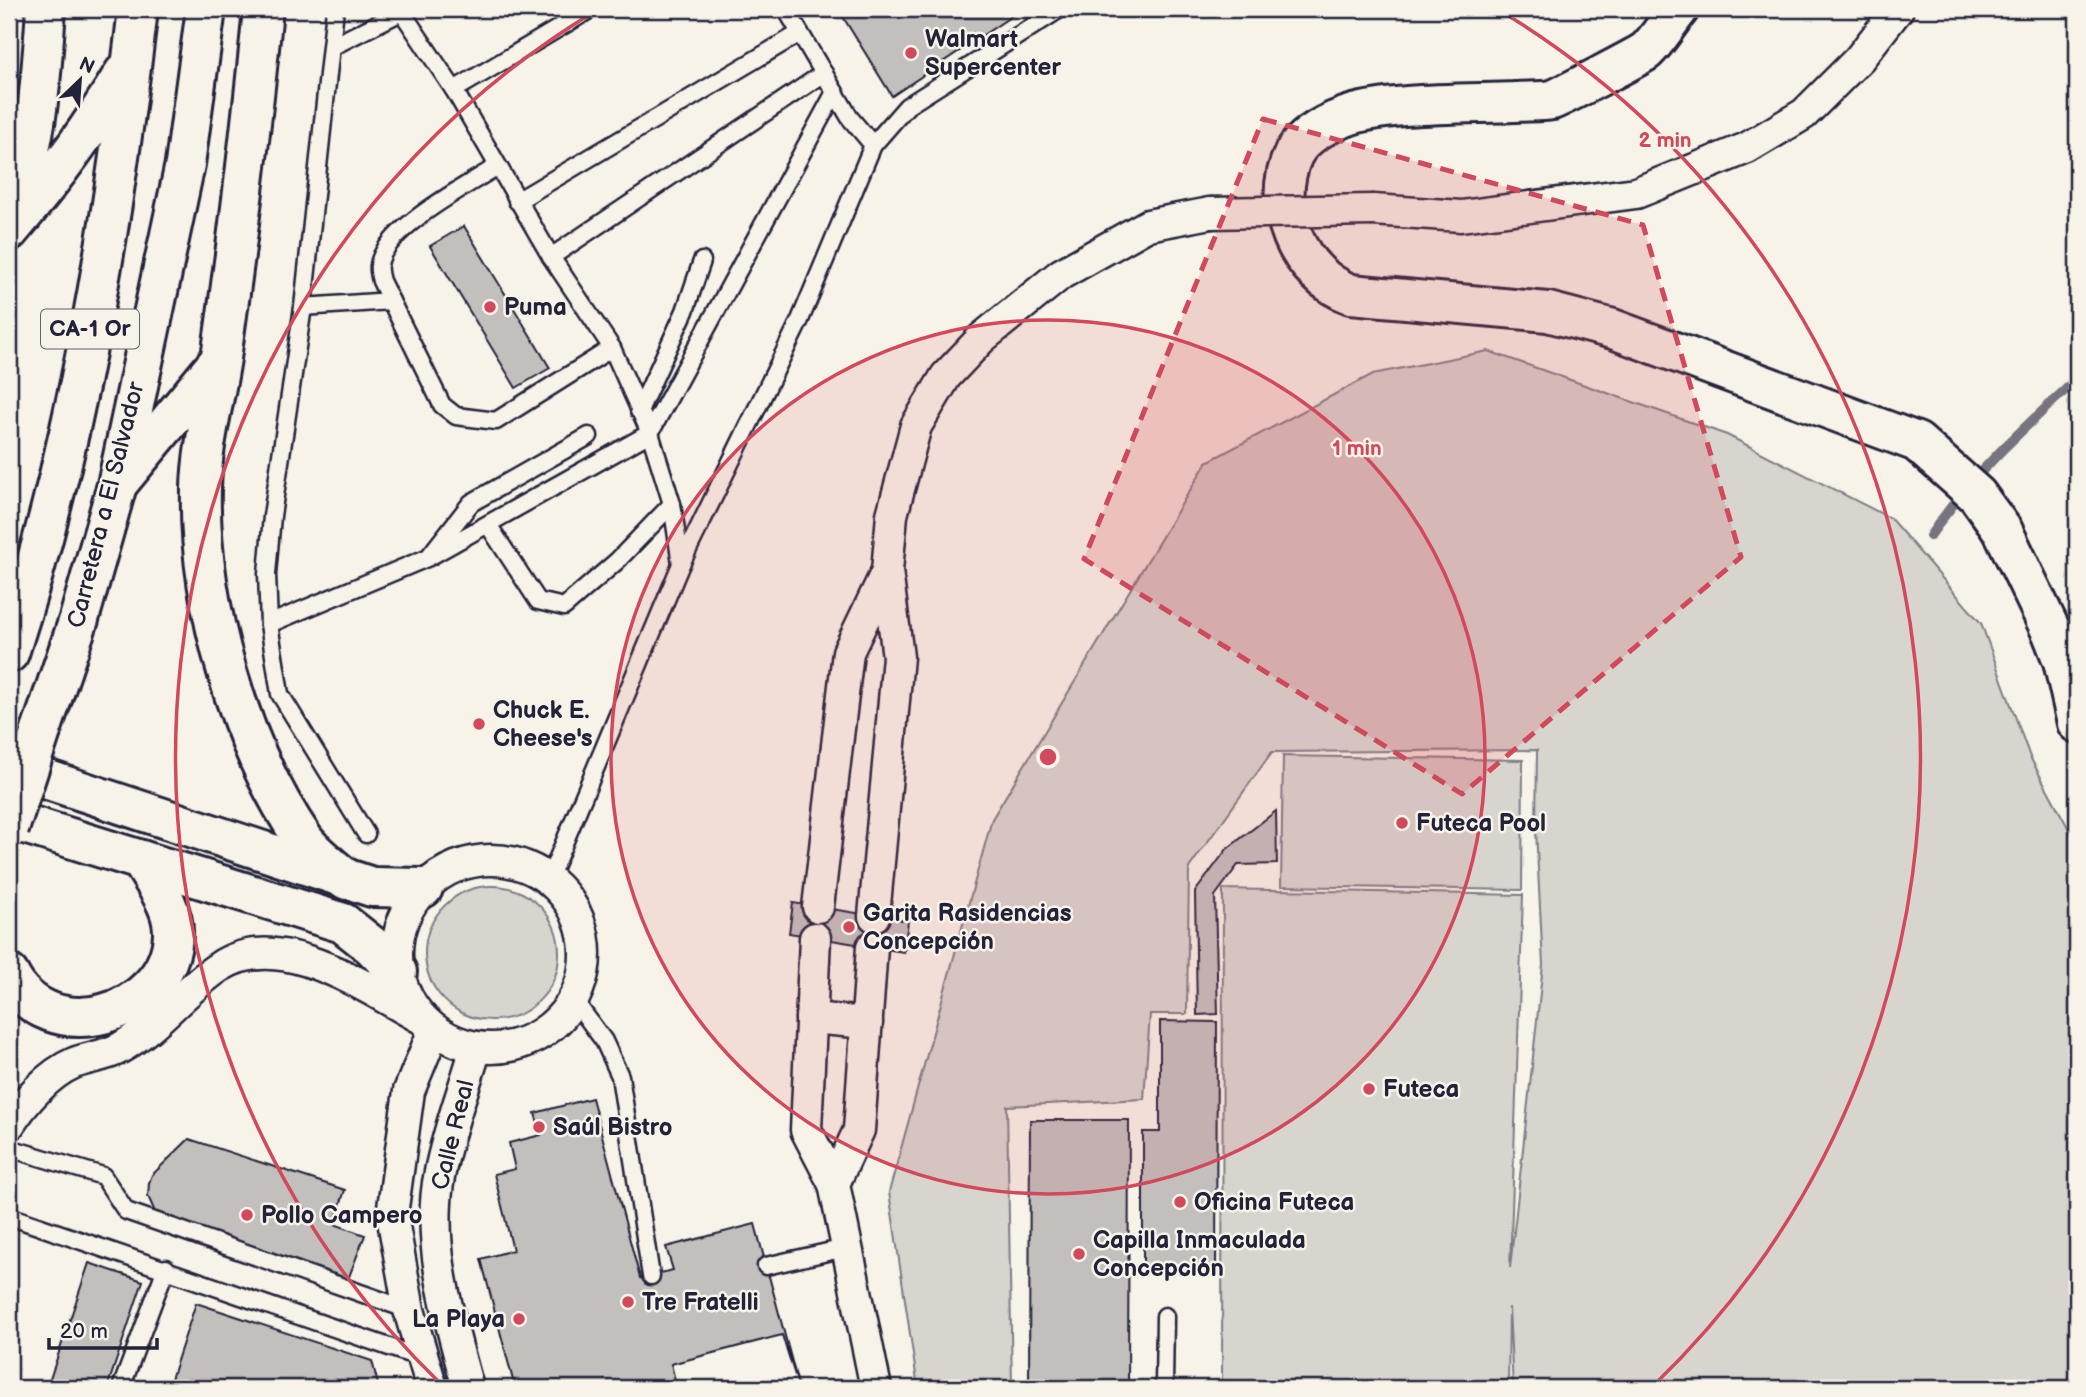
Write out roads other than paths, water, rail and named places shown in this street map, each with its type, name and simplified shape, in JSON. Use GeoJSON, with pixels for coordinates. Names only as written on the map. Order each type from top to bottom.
{"type":"FeatureCollection","features":[{"type":"Feature","properties":{"kind":"main road"},"geometry":{"type":"LineString","coordinates":[[9,214],[29,158],[39,100],[46,9]]}},
{"type":"Feature","properties":{"kind":"main road","name":"CA-1 Or"},"geometry":{"type":"LineString","coordinates":[[10,648],[51,506],[78,398],[138,9]]}},
{"type":"Feature","properties":{"kind":"main road","name":"Carretera a El Salvador"},"geometry":{"type":"LineString","coordinates":[[9,829],[79,619],[117,485],[185,164],[206,9]]}},
{"type":"Feature","properties":{"kind":"main road"},"geometry":{"type":"LineString","coordinates":[[263,9],[221,360],[201,486],[204,553],[220,644],[247,727],[275,788],[305,842],[347,880]]}},
{"type":"Feature","properties":{"kind":"main road"},"geometry":{"type":"LineString","coordinates":[[1679,9],[1646,51],[1553,100],[1390,109],[1348,116],[1317,129],[1295,151],[1286,178],[1286,212],[1300,250],[1325,281],[1351,293],[1548,312],[1613,329],[1917,442],[1977,495],[2003,531],[2040,603],[2063,661],[2077,723]]}},
{"type":"Feature","properties":{"kind":"main road"},"geometry":{"type":"LineString","coordinates":[[9,231],[55,178],[91,128],[132,60]]}},
{"type":"Feature","properties":{"kind":"main road"},"geometry":{"type":"LineString","coordinates":[[117,485],[221,360]]}},
{"type":"Feature","properties":{"kind":"main road"},"geometry":{"type":"LineString","coordinates":[[9,605],[10,648]]}},
{"type":"Feature","properties":{"kind":"main road"},"geometry":{"type":"LineString","coordinates":[[9,766],[347,880],[372,887],[423,888]]}},
{"type":"Feature","properties":{"kind":"main road"},"geometry":{"type":"LineString","coordinates":[[9,819],[343,923],[372,946],[397,972]]}},
{"type":"Feature","properties":{"kind":"main road"},"geometry":{"type":"LineString","coordinates":[[9,974],[18,992],[40,1010],[68,1017],[100,1016],[131,1003],[150,987],[164,966],[173,934],[168,906],[141,860]]}},
{"type":"Feature","properties":{"kind":"street"},"geometry":{"type":"LineString","coordinates":[[874,916],[898,657],[887,571],[892,515],[916,426],[946,376],[982,338],[1062,274],[1148,225],[1210,213],[1373,210],[1461,216],[1636,193],[1747,148],[1804,114],[1859,59],[1898,9]]}},
{"type":"Feature","properties":{"kind":"street"},"geometry":{"type":"LineString","coordinates":[[818,907],[848,652],[887,571]]}},
{"type":"Feature","properties":{"kind":"street"},"geometry":{"type":"LineString","coordinates":[[9,1125],[50,1078],[72,1064],[119,1049],[219,966],[241,956],[264,952],[289,955],[316,964],[428,1024],[476,1048],[505,1048],[533,1040],[557,1023],[574,1000],[584,975],[580,922],[567,899],[549,879],[524,866],[498,860],[484,861],[445,872],[423,888],[409,906],[400,927],[396,949],[397,972],[428,1024]]}},
{"type":"Feature","properties":{"kind":"street"},"geometry":{"type":"LineString","coordinates":[[815,937],[806,1130],[834,1184],[845,1248],[876,1388]]}},
{"type":"Feature","properties":{"kind":"street"},"geometry":{"type":"LineString","coordinates":[[834,1184],[859,1130],[872,947]]}},
{"type":"Feature","properties":{"kind":"street"},"geometry":{"type":"LineString","coordinates":[[811,1018],[867,1023]]}},
{"type":"Feature","properties":{"kind":"street","name":"Calle Real"},"geometry":{"type":"LineString","coordinates":[[428,1024],[409,1091],[392,1214],[409,1310],[432,1388]]}},
{"type":"Feature","properties":{"kind":"street","name":"Calle Real"},"geometry":{"type":"LineString","coordinates":[[468,1388],[444,1298],[435,1212],[440,1172],[476,1048]]}},
{"type":"Feature","properties":{"kind":"lane"},"geometry":{"type":"LineString","coordinates":[[335,9],[303,307],[272,516],[267,574],[269,624],[280,694],[366,834]]}},
{"type":"Feature","properties":{"kind":"lane"},"geometry":{"type":"LineString","coordinates":[[454,90],[591,9]]}},
{"type":"Feature","properties":{"kind":"lane"},"geometry":{"type":"LineString","coordinates":[[786,9],[850,118],[873,145]]}},
{"type":"Feature","properties":{"kind":"lane"},"geometry":{"type":"LineString","coordinates":[[549,879],[681,564],[800,320],[873,145],[907,106],[1060,9]]}},
{"type":"Feature","properties":{"kind":"lane"},"geometry":{"type":"LineString","coordinates":[[333,46],[403,10],[454,90],[496,167],[551,257],[612,348],[650,433],[672,504],[681,564]]}},
{"type":"Feature","properties":{"kind":"lane"},"geometry":{"type":"LineString","coordinates":[[517,201],[800,33]]}},
{"type":"Feature","properties":{"kind":"lane"},"geometry":{"type":"LineString","coordinates":[[551,257],[824,73]]}},
{"type":"Feature","properties":{"kind":"lane"},"geometry":{"type":"LineString","coordinates":[[269,624],[429,557],[489,526],[650,433],[835,92]]}},
{"type":"Feature","properties":{"kind":"lane"},"geometry":{"type":"LineString","coordinates":[[496,167],[409,222],[383,254],[379,265],[381,281],[442,405],[456,416],[496,421],[612,348]]}},
{"type":"Feature","properties":{"kind":"lane"},"geometry":{"type":"LineString","coordinates":[[639,411],[684,311],[702,261]]}},
{"type":"Feature","properties":{"kind":"lane"},"geometry":{"type":"LineString","coordinates":[[303,307],[391,301]]}},
{"type":"Feature","properties":{"kind":"lane"},"geometry":{"type":"LineString","coordinates":[[429,557],[471,503],[589,436]]}},
{"type":"Feature","properties":{"kind":"lane"},"geometry":{"type":"LineString","coordinates":[[489,526],[538,601],[564,607],[617,561],[672,504]]}},
{"type":"Feature","properties":{"kind":"lane"},"geometry":{"type":"LineString","coordinates":[[574,1000],[604,1041],[620,1076],[651,1276]]}},
{"type":"Feature","properties":{"kind":"lane"},"geometry":{"type":"LineString","coordinates":[[9,1148],[103,1176],[126,1211],[409,1310]]}},
{"type":"Feature","properties":{"kind":"lane"},"geometry":{"type":"LineString","coordinates":[[9,1216],[424,1359]]}},
{"type":"Feature","properties":{"kind":"lane"},"geometry":{"type":"LineString","coordinates":[[766,1266],[845,1248]]}},
{"type":"Feature","properties":{"kind":"lane"},"geometry":{"type":"LineString","coordinates":[[121,1388],[166,1268]]}},
{"type":"Feature","properties":{"kind":"lane"},"geometry":{"type":"LineString","coordinates":[[1164,1388],[1165,1316]]}},
{"type":"Feature","properties":{"kind":"waterway"},"geometry":{"type":"LineString","coordinates":[[1930,536],[1981,472],[2077,379]]}},
{"type":"Feature","properties":{"kind":"place","name":"Walmart Supercenter"},"geometry":{"type":"Point","coordinates":[911,53]}},
{"type":"Feature","properties":{"kind":"place","name":"Puma"},"geometry":{"type":"Point","coordinates":[490,307]}},
{"type":"Feature","properties":{"kind":"place","name":"Chuck E. Cheese's"},"geometry":{"type":"Point","coordinates":[479,724]}},
{"type":"Feature","properties":{"kind":"place","name":"Futeca Pool"},"geometry":{"type":"Point","coordinates":[1402,823]}},
{"type":"Feature","properties":{"kind":"place","name":"Garita Rasidencias Concepción"},"geometry":{"type":"Point","coordinates":[849,927]}},
{"type":"Feature","properties":{"kind":"place","name":"Futeca"},"geometry":{"type":"Point","coordinates":[1369,1089]}},
{"type":"Feature","properties":{"kind":"place","name":"Saúl Bistro"},"geometry":{"type":"Point","coordinates":[539,1127]}},
{"type":"Feature","properties":{"kind":"place","name":"Oficina Futeca"},"geometry":{"type":"Point","coordinates":[1180,1202]}},
{"type":"Feature","properties":{"kind":"place","name":"Pollo Campero"},"geometry":{"type":"Point","coordinates":[247,1215]}},
{"type":"Feature","properties":{"kind":"place","name":"Capilla Inmaculada Concepción"},"geometry":{"type":"Point","coordinates":[1079,1254]}},
{"type":"Feature","properties":{"kind":"place","name":"Tre Fratelli"},"geometry":{"type":"Point","coordinates":[628,1302]}},
{"type":"Feature","properties":{"kind":"place","name":"La Playa"},"geometry":{"type":"Point","coordinates":[519,1319]}}]}
